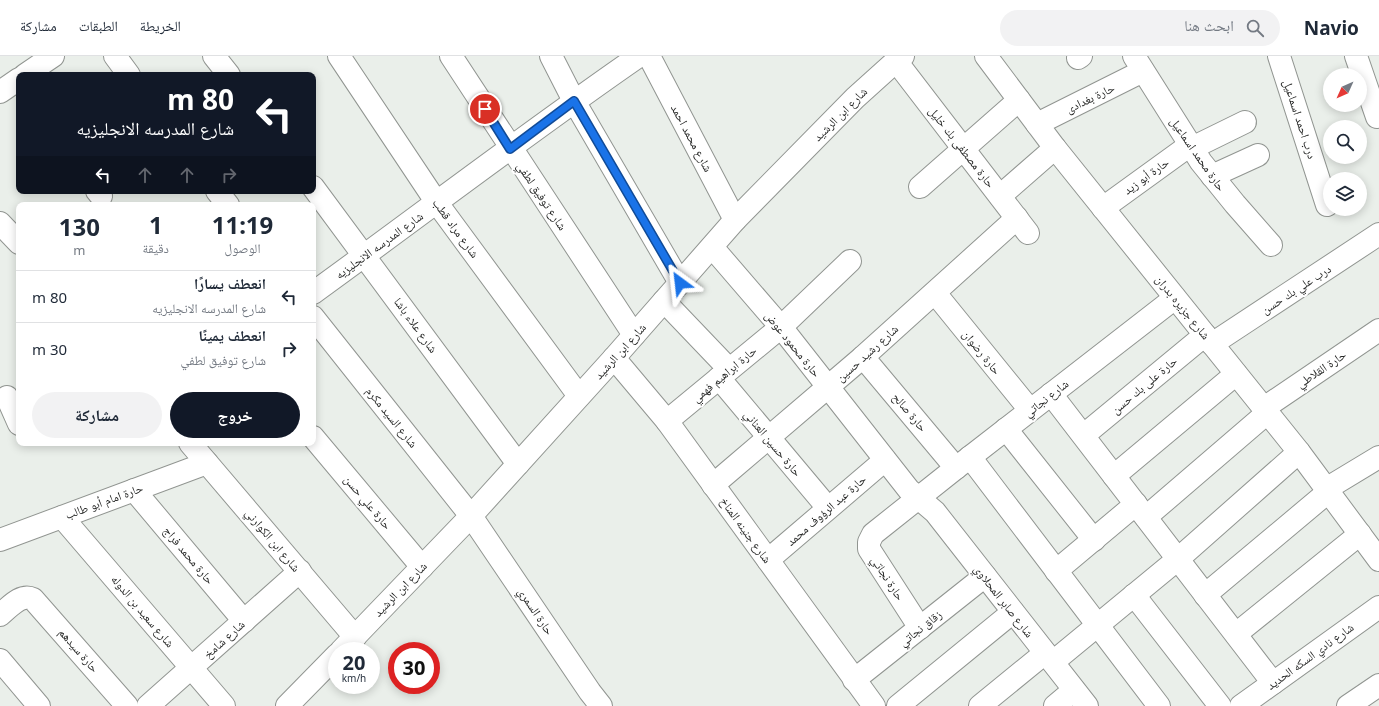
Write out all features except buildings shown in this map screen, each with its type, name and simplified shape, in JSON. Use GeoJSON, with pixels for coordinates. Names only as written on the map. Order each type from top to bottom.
{"type":"FeatureCollection","features":[{"type":"Feature","properties":{"kind":"street"},"geometry":{"type":"LineString","coordinates":[[29,72],[53,56]]}},
{"type":"Feature","properties":{"kind":"street"},"geometry":{"type":"LineString","coordinates":[[115,56],[127,72]]}},
{"type":"Feature","properties":{"kind":"street"},"geometry":{"type":"LineString","coordinates":[[214,56],[227,72]]}},
{"type":"Feature","properties":{"kind":"street","name":"شارع مراد قطب"},"geometry":{"type":"LineString","coordinates":[[339,56],[437,203],[579,396]]}},
{"type":"Feature","properties":{"kind":"street","name":"شارع توفيق لطفي"},"geometry":{"type":"LineString","coordinates":[[451,56],[510,149],[634,335]]}},
{"type":"Feature","properties":{"kind":"street"},"geometry":{"type":"LineString","coordinates":[[551,56],[574,101],[680,283]]}},
{"type":"Feature","properties":{"kind":"street","name":"شارع المدرسه الانجليزيه"},"geometry":{"type":"LineString","coordinates":[[316,291],[574,101],[639,56]]}},
{"type":"Feature","properties":{"kind":"street","name":"شارع محمد احمد"},"geometry":{"type":"LineString","coordinates":[[649,56],[735,220]]}},
{"type":"Feature","properties":{"kind":"street","name":"شارع جزيره بدران"},"geometry":{"type":"LineString","coordinates":[[986,56],[1055,148],[1266,410],[1327,491],[1372,545]]}},
{"type":"Feature","properties":{"kind":"street","name":"درب احمد اسماعيل"},"geometry":{"type":"LineString","coordinates":[[1279,56],[1323,193]]}},
{"type":"Feature","properties":{"kind":"street"},"geometry":{"type":"LineString","coordinates":[[1356,56],[1377,117]]}},
{"type":"Feature","properties":{"kind":"street","name":"شارع ابن الرشيد"},"geometry":{"type":"LineString","coordinates":[[350,642],[472,516],[614,358],[735,220],[855,98],[900,58]]}},
{"type":"Feature","properties":{"kind":"street","name":"حارة مصطفى بك خليل"},"geometry":{"type":"LineString","coordinates":[[900,58],[964,149],[1023,225]]}},
{"type":"Feature","properties":{"kind":"street","name":"حارة بغدادى"},"geometry":{"type":"LineString","coordinates":[[1037,124],[1138,64]]}},
{"type":"Feature","properties":{"kind":"street","name":"حارة محمد اسماعيل"},"geometry":{"type":"LineString","coordinates":[[1138,64],[1212,176],[1271,245]]}},
{"type":"Feature","properties":{"kind":"street"},"geometry":{"type":"LineString","coordinates":[[0,92],[16,81]]}},
{"type":"Feature","properties":{"kind":"street"},"geometry":{"type":"LineString","coordinates":[[920,187],[1019,100]]}},
{"type":"Feature","properties":{"kind":"street","name":"حارة أبو زيد"},"geometry":{"type":"LineString","coordinates":[[1103,208],[1191,146],[1245,122]]}},
{"type":"Feature","properties":{"kind":"street"},"geometry":{"type":"LineString","coordinates":[[1000,196],[1055,148]]}},
{"type":"Feature","properties":{"kind":"street"},"geometry":{"type":"LineString","coordinates":[[1212,176],[1258,154]]}},
{"type":"Feature","properties":{"kind":"street","name":"شارع علاء باشا"},"geometry":{"type":"LineString","coordinates":[[316,191],[518,464]]}},
{"type":"Feature","properties":{"kind":"street"},"geometry":{"type":"LineString","coordinates":[[219,194],[226,202]]}},
{"type":"Feature","properties":{"kind":"street"},"geometry":{"type":"LineString","coordinates":[[0,223],[16,240]]}},
{"type":"Feature","properties":{"kind":"street","name":"شارع رشيد حسين"},"geometry":{"type":"LineString","coordinates":[[713,485],[828,388],[935,293],[1023,225]]}},
{"type":"Feature","properties":{"kind":"street","name":"درب علي بك حسن"},"geometry":{"type":"LineString","coordinates":[[1208,339],[1379,234]]}},
{"type":"Feature","properties":{"kind":"street","name":"حارة محمود عوض"},"geometry":{"type":"LineString","coordinates":[[712,247],[781,327],[885,460],[918,499]]}},
{"type":"Feature","properties":{"kind":"street","name":"حارة ابراهيم فهمي"},"geometry":{"type":"LineString","coordinates":[[667,421],[781,327],[850,261]]}},
{"type":"Feature","properties":{"kind":"street","name":"حارة رضوان"},"geometry":{"type":"LineString","coordinates":[[935,293],[1030,410]]}},
{"type":"Feature","properties":{"kind":"street","name":"شارع نجاتي"},"geometry":{"type":"LineString","coordinates":[[918,499],[963,462],[1175,298]]}},
{"type":"Feature","properties":{"kind":"street","name":"حارة حسين العناني"},"geometry":{"type":"LineString","coordinates":[[664,301],[724,374],[769,438],[828,508]]}},
{"type":"Feature","properties":{"kind":"street","name":"شارع السيد مكرم"},"geometry":{"type":"LineString","coordinates":[[316,321],[472,516]]}},
{"type":"Feature","properties":{"kind":"street","name":"حارة القلاطي"},"geometry":{"type":"LineString","coordinates":[[1056,571],[1094,540],[1141,511],[1266,410],[1379,330]]}},
{"type":"Feature","properties":{"kind":"street","name":"حارة على بك حسن"},"geometry":{"type":"LineString","coordinates":[[1084,435],[1208,339]]}},
{"type":"Feature","properties":{"kind":"street","name":"حارة صالح"},"geometry":{"type":"LineString","coordinates":[[863,357],[963,462],[1056,571],[1159,706]]}},
{"type":"Feature","properties":{"kind":"street","name":"شارع جنينه المناخ"},"geometry":{"type":"LineString","coordinates":[[614,358],[667,421],[874,706]]}},
{"type":"Feature","properties":{"kind":"street"},"geometry":{"type":"LineString","coordinates":[[1114,476],[1236,374]]}},
{"type":"Feature","properties":{"kind":"street"},"geometry":{"type":"LineString","coordinates":[[1052,394],[1273,683]]}},
{"type":"Feature","properties":{"kind":"street"},"geometry":{"type":"LineString","coordinates":[[8,396],[16,416]]}},
{"type":"Feature","properties":{"kind":"street"},"geometry":{"type":"LineString","coordinates":[[1006,429],[1094,540]]}},
{"type":"Feature","properties":{"kind":"street","name":"حارة علي حسن"},"geometry":{"type":"LineString","coordinates":[[316,441],[422,567]]}},
{"type":"Feature","properties":{"kind":"street","name":"شارع ابن الكوارني"},"geometry":{"type":"LineString","coordinates":[[193,446],[300,572],[347,642]]}},
{"type":"Feature","properties":{"kind":"street"},"geometry":{"type":"LineString","coordinates":[[980,706],[1097,626],[1178,559],[1299,452]]}},
{"type":"Feature","properties":{"kind":"street"},"geometry":{"type":"LineString","coordinates":[[1205,595],[1327,491],[1379,457]]}},
{"type":"Feature","properties":{"kind":"street","name":"حارة عبد الرؤوف محمد"},"geometry":{"type":"LineString","coordinates":[[768,560],[885,460]]}},
{"type":"Feature","properties":{"kind":"street","name":"حارة امام أبو طالب"},"geometry":{"type":"LineString","coordinates":[[0,540],[207,463]]}},
{"type":"Feature","properties":{"kind":"street","name":"حارة محمد فراج"},"geometry":{"type":"LineString","coordinates":[[134,490],[244,621]]}},
{"type":"Feature","properties":{"kind":"street","name":"شارع صابر المحلاوي"},"geometry":{"type":"LineString","coordinates":[[918,499],[935,512],[1081,698]]}},
{"type":"Feature","properties":{"kind":"street","name":"حارة نجاتي"},"geometry":{"type":"LineString","coordinates":[[918,499],[873,534],[869,542],[869,549],[920,628]]}},
{"type":"Feature","properties":{"kind":"street","name":"حارة السمري"},"geometry":{"type":"LineString","coordinates":[[472,516],[590,692],[601,706]]}},
{"type":"Feature","properties":{"kind":"street","name":"شارع سعيد بن الدوله"},"geometry":{"type":"LineString","coordinates":[[62,517],[224,706]]}},
{"type":"Feature","properties":{"kind":"street"},"geometry":{"type":"LineString","coordinates":[[1236,634],[1372,545]]}},
{"type":"Feature","properties":{"kind":"street","name":"شارع شامخ"},"geometry":{"type":"LineString","coordinates":[[148,706],[300,572]]}},
{"type":"Feature","properties":{"kind":"street","name":"زقاق نجاتي"},"geometry":{"type":"LineString","coordinates":[[854,680],[985,576]]}},
{"type":"Feature","properties":{"kind":"street"},"geometry":{"type":"LineString","coordinates":[[1134,595],[1220,706]]}},
{"type":"Feature","properties":{"kind":"street","name":"حارة سيدهم"},"geometry":{"type":"LineString","coordinates":[[0,615],[20,598],[30,597],[37,601],[127,706]]}},
{"type":"Feature","properties":{"kind":"street","name":"شارع نادي السكه الحديد"},"geometry":{"type":"LineString","coordinates":[[1241,706],[1379,607]]}},
{"type":"Feature","properties":{"kind":"street"},"geometry":{"type":"LineString","coordinates":[[898,706],[1013,612]]}},
{"type":"Feature","properties":{"kind":"street"},"geometry":{"type":"LineString","coordinates":[[0,660],[39,706]]}},
{"type":"Feature","properties":{"kind":"street"},"geometry":{"type":"LineString","coordinates":[[288,706],[328,664]]}},
{"type":"Feature","properties":{"kind":"street"},"geometry":{"type":"LineString","coordinates":[[1348,706],[1379,685]]}},
{"type":"Feature","properties":{"kind":"street"},"geometry":{"type":"LineString","coordinates":[[1055,706],[1081,698]]}},
{"type":"Feature","properties":{"kind":"route"},"geometry":{"type":"LineString","coordinates":[[485,109],[510,149],[574,101],[680,283]]}}]}
